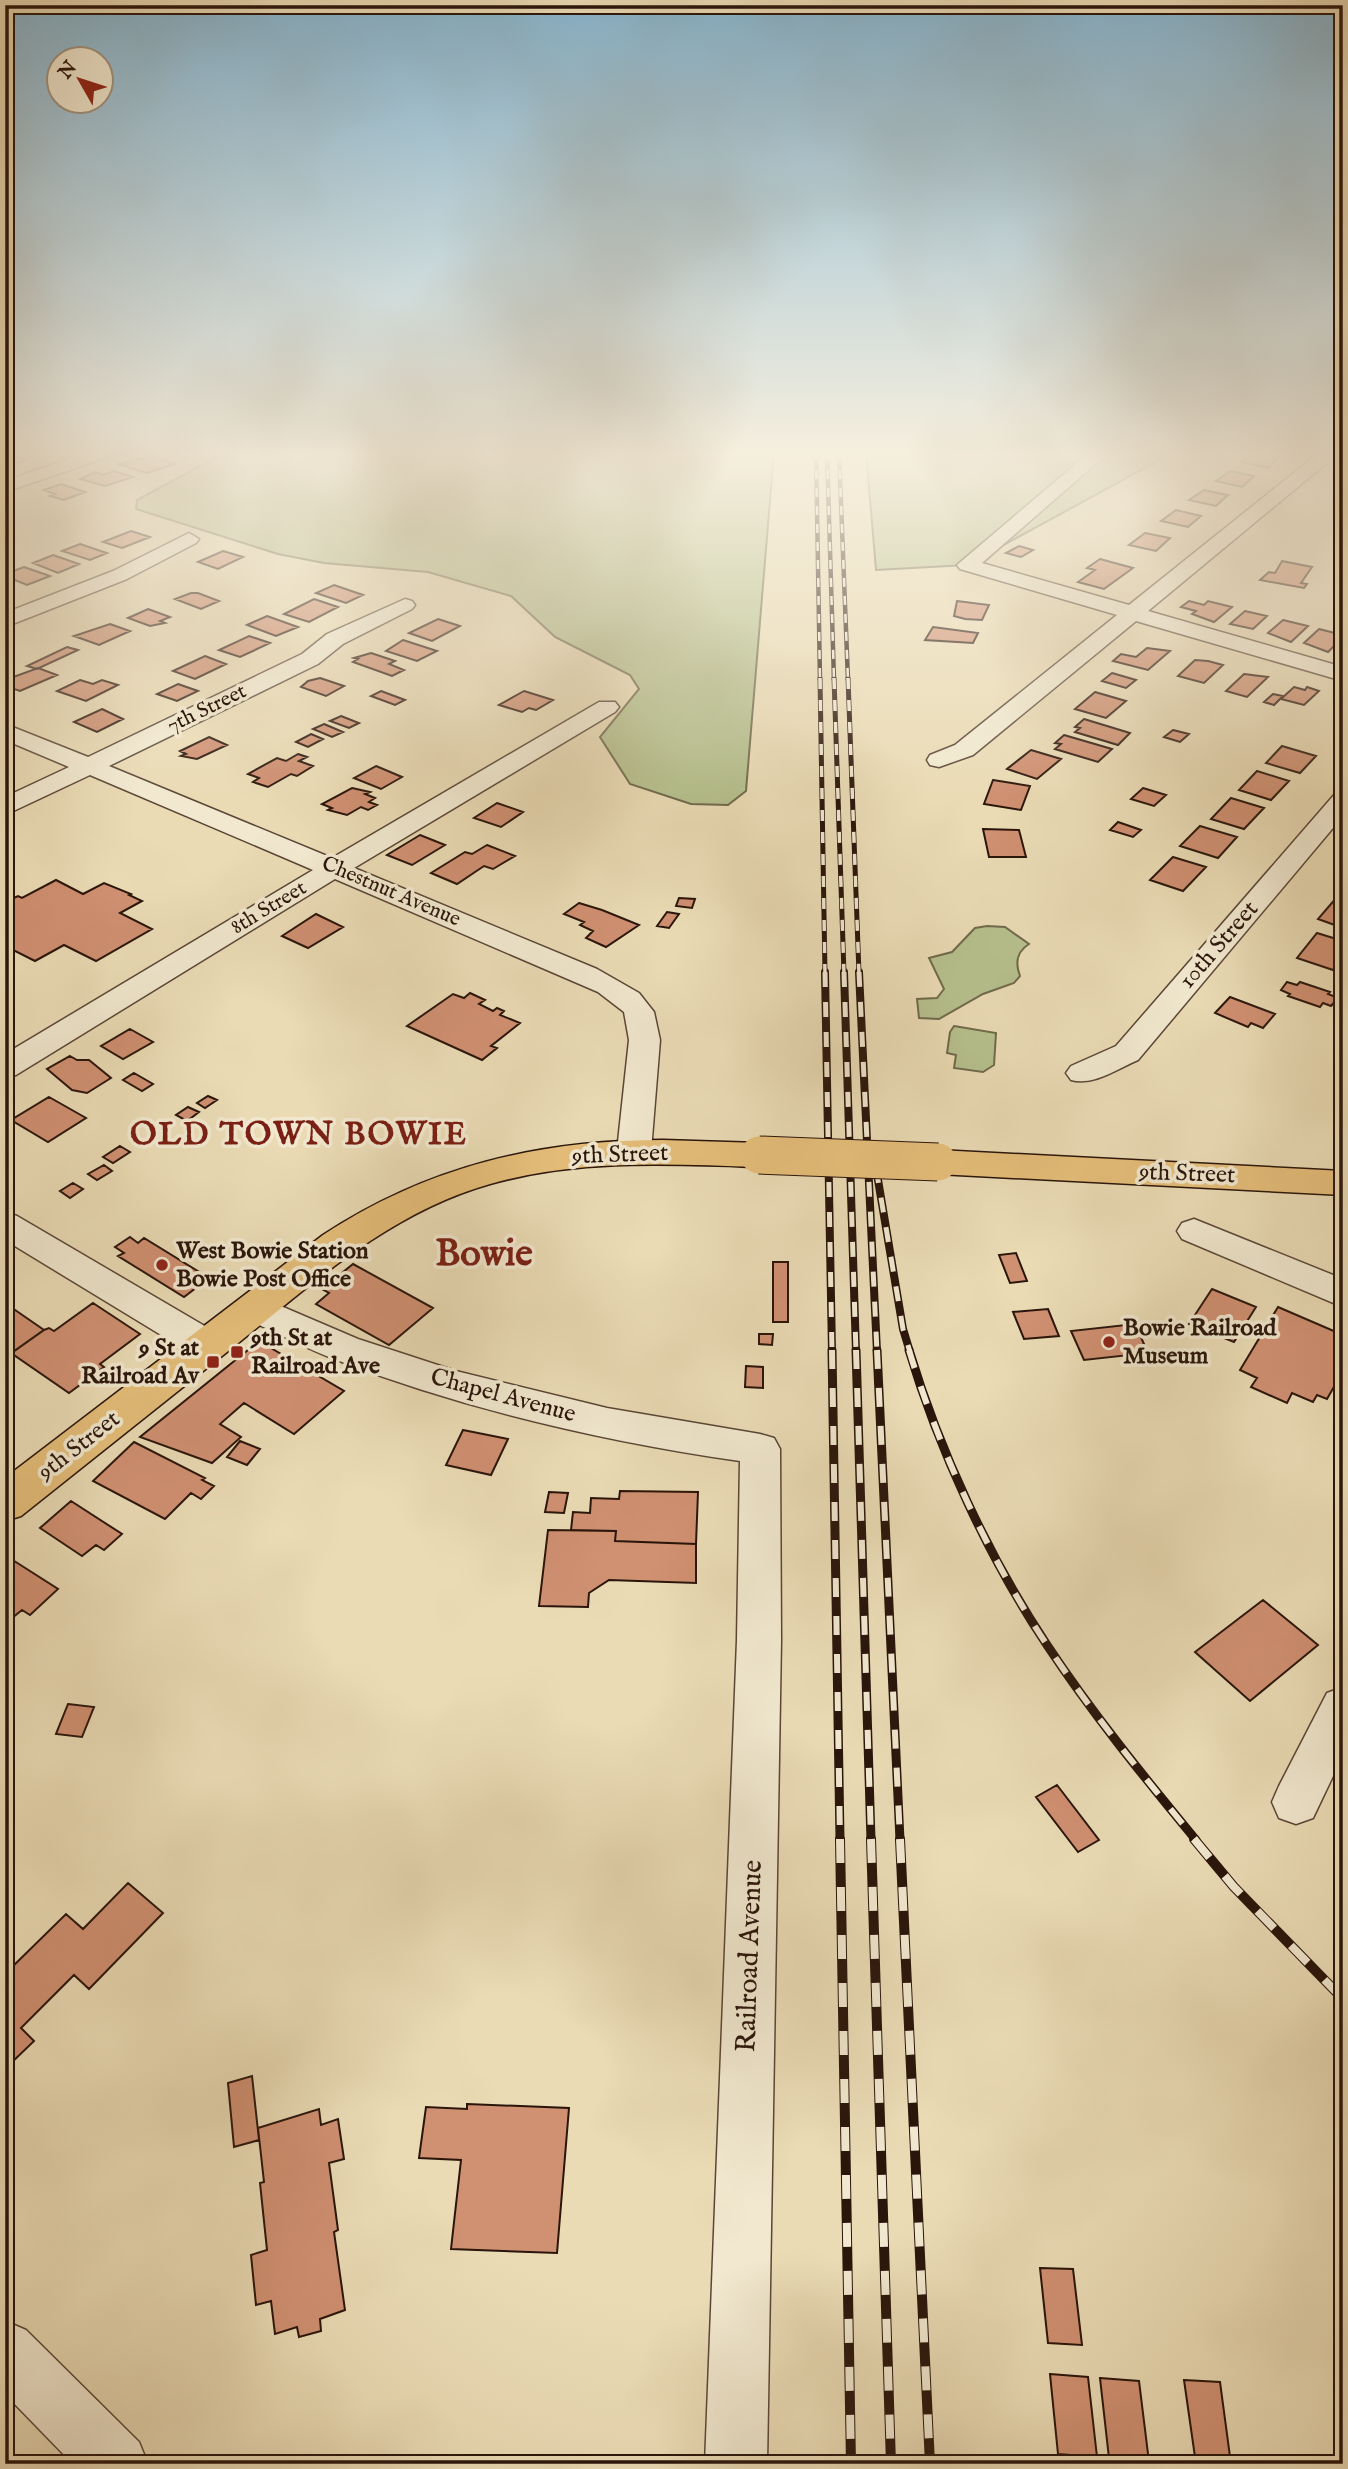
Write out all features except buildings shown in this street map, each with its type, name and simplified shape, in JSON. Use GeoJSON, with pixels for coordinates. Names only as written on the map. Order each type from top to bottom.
{"type":"FeatureCollection","features":[{"type":"Feature","properties":{"kind":"main road","name":"9th Street"},"geometry":{"type":"LineString","coordinates":[[5,1503],[369,1221],[438,1187],[526,1164],[634,1152],[938,1162],[1343,1183]]}},
{"type":"Feature","properties":{"kind":"street"},"geometry":{"type":"LineString","coordinates":[[5,621],[135,567]]}},
{"type":"Feature","properties":{"kind":"street"},"geometry":{"type":"LineString","coordinates":[[975,567],[1343,674]]}},
{"type":"Feature","properties":{"kind":"street"},"geometry":{"type":"LineString","coordinates":[[939,760],[964,750],[1189,567]]}},
{"type":"Feature","properties":{"kind":"street","name":"7th Street"},"geometry":{"type":"LineString","coordinates":[[5,807],[310,659],[335,639],[405,605]]}},
{"type":"Feature","properties":{"kind":"street","name":"8th Street"},"geometry":{"type":"LineString","coordinates":[[5,1068],[335,868],[607,708]]}},
{"type":"Feature","properties":{"kind":"street","name":"Chestnut Avenue"},"geometry":{"type":"LineString","coordinates":[[5,731],[335,868],[587,975],[618,991],[630,1001],[644,1023],[634,1152]]}},
{"type":"Feature","properties":{"kind":"street","name":"10th Street"},"geometry":{"type":"LineString","coordinates":[[1082,1073],[1127,1053],[1343,800]]}},
{"type":"Feature","properties":{"kind":"street"},"geometry":{"type":"LineString","coordinates":[[5,1224],[207,1345]]}},
{"type":"Feature","properties":{"kind":"street"},"geometry":{"type":"LineString","coordinates":[[1194,1231],[1343,1294]]}},
{"type":"Feature","properties":{"kind":"street","name":"Chapel Avenue"},"geometry":{"type":"LineString","coordinates":[[255,1308],[355,1353],[481,1392],[640,1431],[760,1449]]}},
{"type":"Feature","properties":{"kind":"street","name":"Railroad Avenue"},"geometry":{"type":"LineString","coordinates":[[736,2464],[759,1640],[760,1449]]}},
{"type":"Feature","properties":{"kind":"street"},"geometry":{"type":"LineString","coordinates":[[1296,1802],[1343,1707]]}},
{"type":"Feature","properties":{"kind":"street"},"geometry":{"type":"LineString","coordinates":[[5,2351],[117,2464]]}},
{"type":"Feature","properties":{"kind":"green space"},"geometry":{"type":"Polygon","coordinates":[[[373,567],[764,567],[746,791],[728,805],[691,804],[630,784],[600,737],[639,689],[630,675],[555,637],[511,596],[428,572],[373,567]]]}},
{"type":"Feature","properties":{"kind":"green space"},"geometry":{"type":"Polygon","coordinates":[[[876,567],[927,567],[876,570],[876,567]]]}},
{"type":"Feature","properties":{"kind":"green space"},"geometry":{"type":"Polygon","coordinates":[[[1005,927],[1029,944],[1018,958],[1020,976],[1014,983],[983,994],[939,1019],[919,1018],[917,999],[937,998],[944,989],[929,958],[952,952],[975,928],[1005,927]]]}},
{"type":"Feature","properties":{"kind":"green space"},"geometry":{"type":"Polygon","coordinates":[[[954,1026],[996,1033],[994,1065],[983,1072],[954,1068],[956,1055],[947,1053],[950,1032],[954,1026]]]}},
{"type":"Feature","properties":{"kind":"railway"},"geometry":{"type":"LineString","coordinates":[[818,567],[820,680]]}},
{"type":"Feature","properties":{"kind":"railway"},"geometry":{"type":"LineString","coordinates":[[831,567],[834,680]]}},
{"type":"Feature","properties":{"kind":"railway"},"geometry":{"type":"LineString","coordinates":[[844,567],[848,680]]}},
{"type":"Feature","properties":{"kind":"railway"},"geometry":{"type":"LineString","coordinates":[[820,678],[825,974]]}},
{"type":"Feature","properties":{"kind":"railway"},"geometry":{"type":"LineString","coordinates":[[834,678],[844,974]]}},
{"type":"Feature","properties":{"kind":"railway"},"geometry":{"type":"LineString","coordinates":[[848,678],[859,974]]}},
{"type":"Feature","properties":{"kind":"railway"},"geometry":{"type":"LineString","coordinates":[[825,972],[832,1352]]}},
{"type":"Feature","properties":{"kind":"railway"},"geometry":{"type":"LineString","coordinates":[[844,972],[856,1352]]}},
{"type":"Feature","properties":{"kind":"railway"},"geometry":{"type":"LineString","coordinates":[[859,972],[877,1352]]}},
{"type":"Feature","properties":{"kind":"railway"},"geometry":{"type":"LineString","coordinates":[[876,1168],[903,1329],[910,1352]]}},
{"type":"Feature","properties":{"kind":"railway"},"geometry":{"type":"LineString","coordinates":[[832,1350],[840,1840]]}},
{"type":"Feature","properties":{"kind":"railway"},"geometry":{"type":"LineString","coordinates":[[856,1350],[871,1840]]}},
{"type":"Feature","properties":{"kind":"railway"},"geometry":{"type":"LineString","coordinates":[[877,1350],[900,1840]]}},
{"type":"Feature","properties":{"kind":"railway"},"geometry":{"type":"LineString","coordinates":[[909,1350],[951,1464],[1005,1576],[1064,1670],[1100,1720],[1196,1840]]}},
{"type":"Feature","properties":{"kind":"railway"},"geometry":{"type":"LineString","coordinates":[[840,1839],[851,2464]]}},
{"type":"Feature","properties":{"kind":"railway"},"geometry":{"type":"LineString","coordinates":[[871,1839],[891,2464]]}},
{"type":"Feature","properties":{"kind":"railway"},"geometry":{"type":"LineString","coordinates":[[900,1839],[930,2464]]}},
{"type":"Feature","properties":{"kind":"railway"},"geometry":{"type":"LineString","coordinates":[[1194,1839],[1234,1887],[1343,1999]]}},
{"type":"Feature","properties":{"kind":"place","name":"West Bowie Station Bowie Post Office"},"geometry":{"type":"Point","coordinates":[162,1265]}},
{"type":"Feature","properties":{"kind":"place","name":"Bowie Railroad Museum"},"geometry":{"type":"Point","coordinates":[1109,1342]}},
{"type":"Feature","properties":{"kind":"place","name":"9th St at Railroad Ave"},"geometry":{"type":"Point","coordinates":[237,1352]}},
{"type":"Feature","properties":{"kind":"place","name":"9 St at Railroad Av"},"geometry":{"type":"Point","coordinates":[213,1362]}},
{"type":"Feature","properties":{"kind":"district","name":"OLD TOWN BOWIE"},"geometry":{"type":"Point","coordinates":[299,1135]}},
{"type":"Feature","properties":{"kind":"district","name":"Bowie"},"geometry":{"type":"Point","coordinates":[484,1255]}}]}
